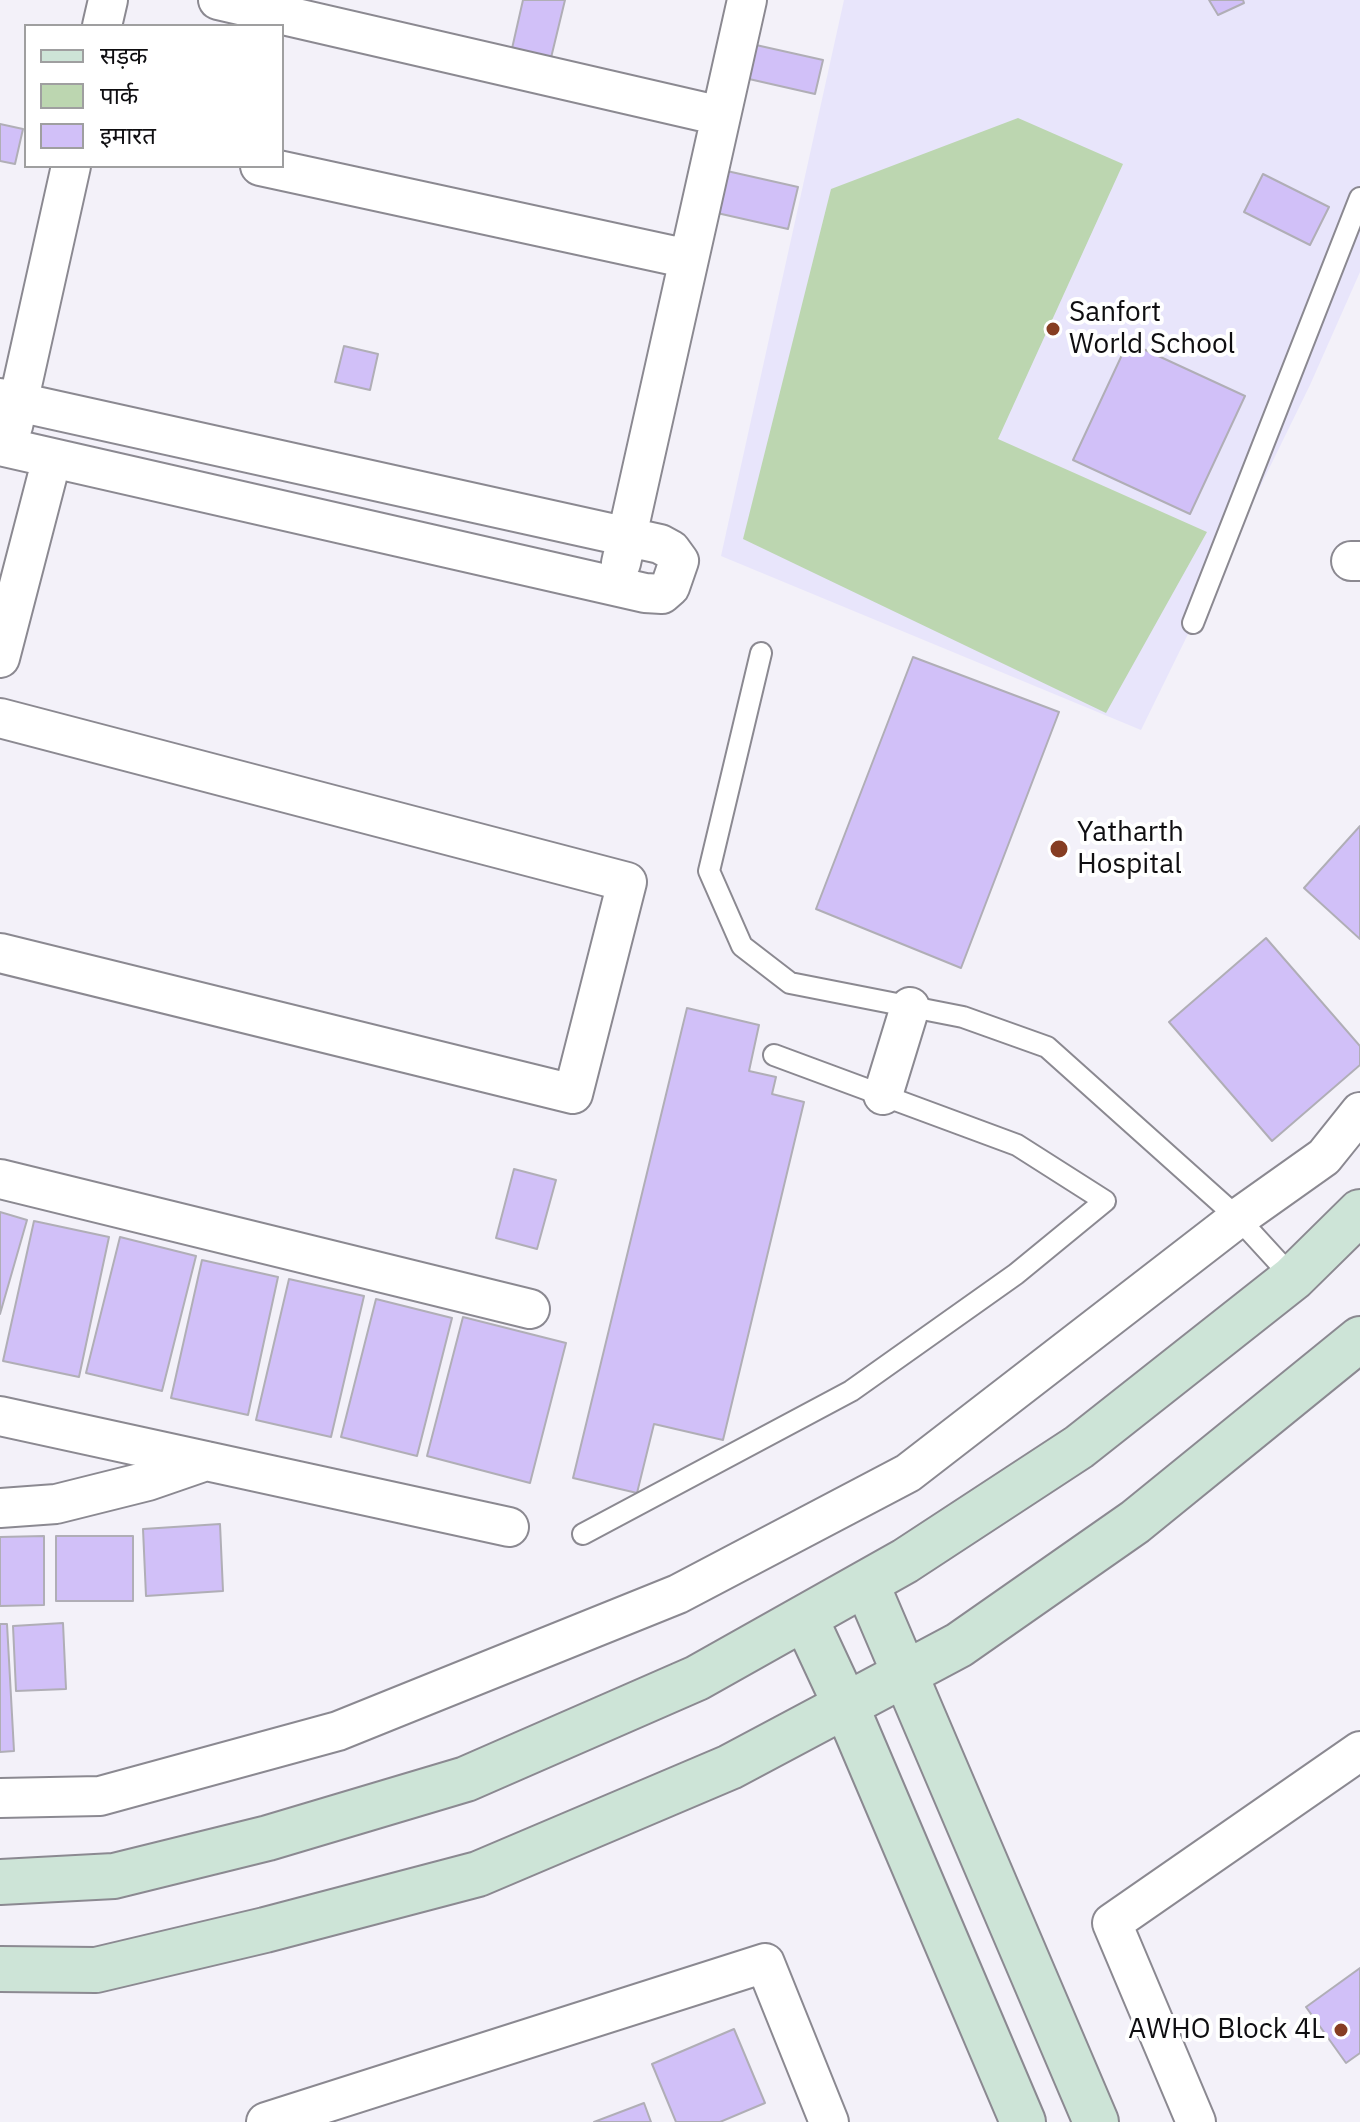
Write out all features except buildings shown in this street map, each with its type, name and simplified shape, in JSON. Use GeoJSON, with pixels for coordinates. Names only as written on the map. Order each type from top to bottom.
{"type":"FeatureCollection","features":[{"type":"Feature","properties":{"kind":"street"},"geometry":{"type":"LineString","coordinates":[[102,24],[108,0]]}},
{"type":"Feature","properties":{"kind":"street"},"geometry":{"type":"LineString","coordinates":[[218,0],[721,116]]}},
{"type":"Feature","properties":{"kind":"street"},"geometry":{"type":"LineString","coordinates":[[615,586],[747,0]]}},
{"type":"Feature","properties":{"kind":"street"},"geometry":{"type":"LineString","coordinates":[[10,400],[660,544],[671,550],[679,561],[670,587],[662,594],[615,586],[3,447],[10,400],[70,168]]}},
{"type":"Feature","properties":{"kind":"street"},"geometry":{"type":"LineString","coordinates":[[269,168],[689,259]]}},
{"type":"Feature","properties":{"kind":"street"},"geometry":{"type":"LineString","coordinates":[[0,658],[52,458]]}},
{"type":"Feature","properties":{"kind":"street"},"geometry":{"type":"LineString","coordinates":[[0,718],[627,882],[573,1094],[0,953]]}},
{"type":"Feature","properties":{"kind":"street"},"geometry":{"type":"LineString","coordinates":[[883,1095],[910,1007]]}},
{"type":"Feature","properties":{"kind":"street"},"geometry":{"type":"LineString","coordinates":[[0,1798],[100,1796],[338,1731],[678,1594],[908,1473],[1238,1218],[1324,1157],[1360,1112]]}},
{"type":"Feature","properties":{"kind":"street"},"geometry":{"type":"LineString","coordinates":[[0,1179],[530,1309]]}},
{"type":"Feature","properties":{"kind":"street"},"geometry":{"type":"LineString","coordinates":[[0,1882],[114,1876],[268,1838],[466,1779],[697,1678],[905,1561],[1079,1447],[1293,1278],[1360,1212]]}},
{"type":"Feature","properties":{"kind":"street"},"geometry":{"type":"LineString","coordinates":[[0,1969],[96,1970],[478,1874],[730,1767],[959,1645],[1135,1522],[1360,1339]]}},
{"type":"Feature","properties":{"kind":"street"},"geometry":{"type":"LineString","coordinates":[[0,1416],[509,1527]]}},
{"type":"Feature","properties":{"kind":"street"},"geometry":{"type":"LineString","coordinates":[[0,1508],[56,1504],[148,1481],[206,1461]]}},
{"type":"Feature","properties":{"kind":"street"},"geometry":{"type":"LineString","coordinates":[[866,1583],[1096,2122]]}},
{"type":"Feature","properties":{"kind":"street"},"geometry":{"type":"LineString","coordinates":[[805,1618],[846,1706],[1023,2122]]}},
{"type":"Feature","properties":{"kind":"street"},"geometry":{"type":"LineString","coordinates":[[1196,2122],[1112,1923],[1360,1751]]}},
{"type":"Feature","properties":{"kind":"street"},"geometry":{"type":"LineString","coordinates":[[266,2122],[765,1963],[829,2122]]}},
{"type":"Feature","properties":{"kind":"lane"},"geometry":{"type":"LineString","coordinates":[[1193,623],[1360,198]]}},
{"type":"Feature","properties":{"kind":"lane"},"geometry":{"type":"LineString","coordinates":[[761,653],[709,871],[742,946],[790,983],[963,1017],[1047,1047],[1238,1218],[1293,1278]]}},
{"type":"Feature","properties":{"kind":"lane"},"geometry":{"type":"LineString","coordinates":[[583,1534],[851,1391],[1016,1274],[1105,1201],[1017,1145],[774,1055]]}},
{"type":"Feature","properties":{"kind":"shaded area","name":"Sanfort World School"},"geometry":{"type":"Polygon","coordinates":[[[844,0],[1360,0],[1360,272],[1310,385],[1141,730],[721,556],[844,0]]]}},
{"type":"Feature","properties":{"kind":"green space"},"geometry":{"type":"Polygon","coordinates":[[[1018,118],[1123,164],[998,439],[1207,532],[1106,713],[743,539],[831,189],[1018,118]]]}},
{"type":"Feature","properties":{"kind":"place","name":"Sanfort World School"},"geometry":{"type":"Point","coordinates":[1053,329]}},
{"type":"Feature","properties":{"kind":"place","name":"Yatharth Hospital"},"geometry":{"type":"Point","coordinates":[1059,849]}},
{"type":"Feature","properties":{"kind":"place","name":"AWHO Block 4L"},"geometry":{"type":"Point","coordinates":[1341,2030]}}]}
